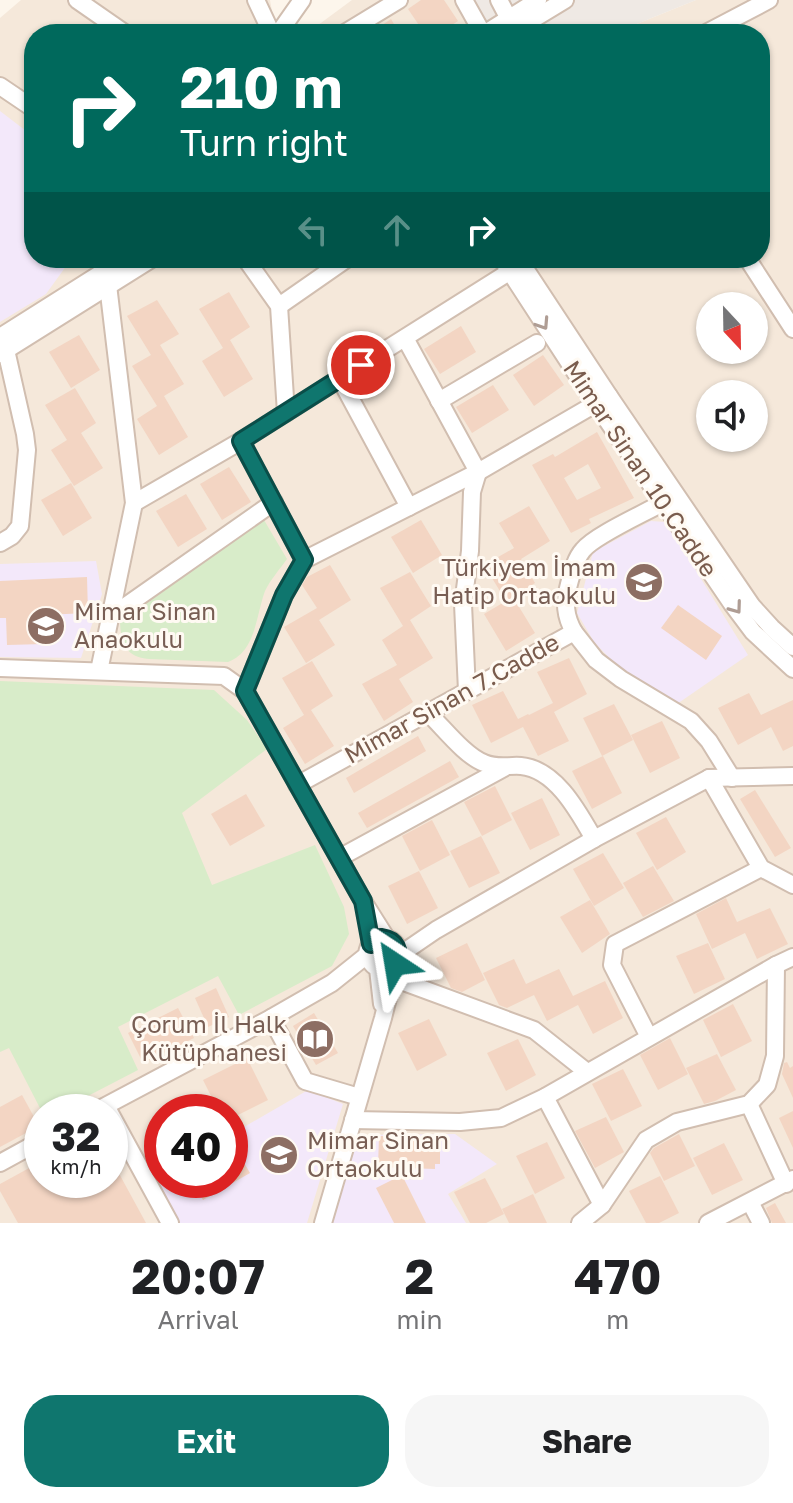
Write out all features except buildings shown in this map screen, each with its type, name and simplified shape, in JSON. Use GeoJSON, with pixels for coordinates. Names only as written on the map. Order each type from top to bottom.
{"type":"FeatureCollection","features":[{"type":"Feature","properties":{"kind":"street"},"geometry":{"type":"LineString","coordinates":[[77,0],[112,24]]}},
{"type":"Feature","properties":{"kind":"street"},"geometry":{"type":"LineString","coordinates":[[256,0],[267,24]]}},
{"type":"Feature","properties":{"kind":"street"},"geometry":{"type":"LineString","coordinates":[[285,24],[302,0]]}},
{"type":"Feature","properties":{"kind":"street"},"geometry":{"type":"LineString","coordinates":[[362,24],[399,0]]}},
{"type":"Feature","properties":{"kind":"street"},"geometry":{"type":"LineString","coordinates":[[464,0],[477,24]]}},
{"type":"Feature","properties":{"kind":"street"},"geometry":{"type":"LineString","coordinates":[[499,0],[508,24]]}},
{"type":"Feature","properties":{"kind":"street"},"geometry":{"type":"LineString","coordinates":[[511,24],[538,0]]}},
{"type":"Feature","properties":{"kind":"street"},"geometry":{"type":"LineString","coordinates":[[513,24],[565,0]]}},
{"type":"Feature","properties":{"kind":"street"},"geometry":{"type":"LineString","coordinates":[[723,24],[769,0]]}},
{"type":"Feature","properties":{"kind":"street"},"geometry":{"type":"LineString","coordinates":[[0,86],[24,102]]}},
{"type":"Feature","properties":{"kind":"street"},"geometry":{"type":"LineString","coordinates":[[2,347],[111,268]]}},
{"type":"Feature","properties":{"kind":"street"},"geometry":{"type":"LineString","coordinates":[[2,347],[136,268]]}},
{"type":"Feature","properties":{"kind":"street"},"geometry":{"type":"LineString","coordinates":[[252,268],[279,306],[286,413]]}},
{"type":"Feature","properties":{"kind":"street"},"geometry":{"type":"LineString","coordinates":[[279,306],[334,268]]}},
{"type":"Feature","properties":{"kind":"street"},"geometry":{"type":"LineString","coordinates":[[134,503],[241,441],[405,338],[502,268]]}},
{"type":"Feature","properties":{"kind":"street","name":"Mimar Sinan 10.Cadde"},"geometry":{"type":"LineString","coordinates":[[512,268],[602,400],[752,606],[793,647]]}},
{"type":"Feature","properties":{"kind":"street"},"geometry":{"type":"LineString","coordinates":[[753,268],[793,329]]}},
{"type":"Feature","properties":{"kind":"street"},"geometry":{"type":"LineString","coordinates":[[99,671],[134,503],[108,285]]}},
{"type":"Feature","properties":{"kind":"street"},"geometry":{"type":"LineString","coordinates":[[405,338],[478,472],[472,492],[470,551],[463,604],[467,691]]}},
{"type":"Feature","properties":{"kind":"street"},"geometry":{"type":"LineString","coordinates":[[439,401],[537,343]]}},
{"type":"Feature","properties":{"kind":"street"},"geometry":{"type":"LineString","coordinates":[[0,543],[12,536],[20,526],[27,450],[2,347]]}},
{"type":"Feature","properties":{"kind":"street"},"geometry":{"type":"LineString","coordinates":[[340,379],[409,507]]}},
{"type":"Feature","properties":{"kind":"street"},"geometry":{"type":"LineString","coordinates":[[245,691],[284,595],[304,560],[478,472],[602,400]]}},
{"type":"Feature","properties":{"kind":"street","name":"Mimar Sinan 10.Cadde"},"geometry":{"type":"LineString","coordinates":[[602,400],[664,502],[732,604],[753,632],[793,669]]}},
{"type":"Feature","properties":{"kind":"street"},"geometry":{"type":"LineString","coordinates":[[241,441],[304,560]]}},
{"type":"Feature","properties":{"kind":"street"},"geometry":{"type":"LineString","coordinates":[[110,617],[274,502]]}},
{"type":"Feature","properties":{"kind":"street","name":"Mimar Sinan 7.Cadde"},"geometry":{"type":"LineString","coordinates":[[297,785],[574,632],[567,619],[565,604],[574,566],[582,550],[594,540],[664,502]]}},
{"type":"Feature","properties":{"kind":"street"},"geometry":{"type":"LineString","coordinates":[[574,632],[596,660],[621,679],[691,721],[709,741],[732,778]]}},
{"type":"Feature","properties":{"kind":"street"},"geometry":{"type":"LineString","coordinates":[[0,668],[224,676],[245,691],[363,901],[384,957],[383,1018],[323,1223]]}},
{"type":"Feature","properties":{"kind":"street"},"geometry":{"type":"LineString","coordinates":[[428,713],[482,763],[504,768],[521,766],[544,775],[574,803],[594,839]]}},
{"type":"Feature","properties":{"kind":"street"},"geometry":{"type":"LineString","coordinates":[[339,858],[504,768]]}},
{"type":"Feature","properties":{"kind":"street"},"geometry":{"type":"LineString","coordinates":[[128,1098],[709,778],[793,776]]}},
{"type":"Feature","properties":{"kind":"street"},"geometry":{"type":"LineString","coordinates":[[709,778],[761,868],[793,885]]}},
{"type":"Feature","properties":{"kind":"street"},"geometry":{"type":"LineString","coordinates":[[649,1037],[612,965],[615,944],[761,868]]}},
{"type":"Feature","properties":{"kind":"street"},"geometry":{"type":"LineString","coordinates":[[384,957],[534,1030],[587,1072]]}},
{"type":"Feature","properties":{"kind":"street"},"geometry":{"type":"LineString","coordinates":[[353,1120],[460,1122],[501,1118],[545,1097],[793,957]]}},
{"type":"Feature","properties":{"kind":"street"},"geometry":{"type":"LineString","coordinates":[[580,1223],[602,1205],[646,1140],[677,1122],[749,1104],[767,1085],[775,1056],[776,965]]}},
{"type":"Feature","properties":{"kind":"street"},"geometry":{"type":"LineString","coordinates":[[271,1018],[305,1081],[359,1097]]}},
{"type":"Feature","properties":{"kind":"street"},"geometry":{"type":"LineString","coordinates":[[545,1097],[602,1205]]}},
{"type":"Feature","properties":{"kind":"street"},"geometry":{"type":"LineString","coordinates":[[708,1223],[789,1182],[749,1104]]}},
{"type":"Feature","properties":{"kind":"street"},"geometry":{"type":"LineString","coordinates":[[0,1163],[24,1150]]}},
{"type":"Feature","properties":{"kind":"street"},"geometry":{"type":"LineString","coordinates":[[128,1151],[170,1223]]}},
{"type":"Feature","properties":{"kind":"street"},"geometry":{"type":"LineString","coordinates":[[750,1202],[761,1223]]}},
{"type":"Feature","properties":{"kind":"shaded area"},"geometry":{"type":"Polygon","coordinates":[[[21,0],[270,0],[274,24],[24,24],[24,268],[770,268],[770,24],[637,24],[696,0],[793,0],[793,1223],[0,1223],[0,18],[21,0]]]}},
{"type":"Feature","properties":{"kind":"shaded area"},"geometry":{"type":"Polygon","coordinates":[[[352,0],[461,0],[469,24],[320,24],[352,0]]]}},
{"type":"Feature","properties":{"kind":"shaded area"},"geometry":{"type":"Polygon","coordinates":[[[461,0],[696,0],[637,24],[469,24],[461,0]]]}},
{"type":"Feature","properties":{"kind":"shaded area"},"geometry":{"type":"Polygon","coordinates":[[[0,111],[24,129],[24,268],[65,268],[46,294],[0,322],[0,111]]]}},
{"type":"Feature","properties":{"kind":"shaded area","name":"Türkiyem İmam Hatip Ortaokulu"},"geometry":{"type":"Polygon","coordinates":[[[651,521],[666,522],[748,655],[677,704],[624,673],[594,642],[577,613],[593,552],[651,521]]]}},
{"type":"Feature","properties":{"kind":"shaded area","name":"Mimar Sinan Anaokulu"},"geometry":{"type":"Polygon","coordinates":[[[96,561],[102,594],[81,658],[0,657],[0,564],[96,561]]]}},
{"type":"Feature","properties":{"kind":"shaded area","name":"Mimar Sinan Ortaokulu"},"geometry":{"type":"Polygon","coordinates":[[[308,1090],[343,1104],[307,1223],[176,1223],[163,1198],[248,1198],[248,1125],[308,1090]]]}},
{"type":"Feature","properties":{"kind":"shaded area"},"geometry":{"type":"Polygon","coordinates":[[[455,1134],[497,1164],[448,1194],[466,1223],[332,1223],[356,1143],[361,1137],[455,1134]]]}},
{"type":"Feature","properties":{"kind":"green space"},"geometry":{"type":"Polygon","coordinates":[[[264,520],[287,559],[265,591],[254,632],[237,657],[228,662],[149,659],[141,658],[126,648],[120,622],[264,520]]]}},
{"type":"Feature","properties":{"kind":"green space"},"geometry":{"type":"Polygon","coordinates":[[[0,681],[214,690],[247,720],[267,749],[182,813],[212,885],[315,845],[344,907],[349,934],[332,966],[239,1015],[218,976],[118,1027],[138,1070],[92,1094],[33,1094],[9,1048],[0,1052],[0,681]]]}},
{"type":"Feature","properties":{"kind":"place","name":"Türkiyem İmam Hatip Ortaokulu"},"geometry":{"type":"Point","coordinates":[644,582]}},
{"type":"Feature","properties":{"kind":"place","name":"Mimar Sinan Anaokulu"},"geometry":{"type":"Point","coordinates":[46,626]}},
{"type":"Feature","properties":{"kind":"place","name":"Çorum İl Halk Kütüphanesi"},"geometry":{"type":"Point","coordinates":[315,1039]}},
{"type":"Feature","properties":{"kind":"place","name":"Mimar Sinan Ortaokulu"},"geometry":{"type":"Point","coordinates":[279,1155]}},
{"type":"Feature","properties":{"kind":"route"},"geometry":{"type":"LineString","coordinates":[[361,365],[241,441],[304,560],[284,595],[245,691],[363,901],[371,944],[381,938],[392,941],[397,948],[395,964]]}}]}
